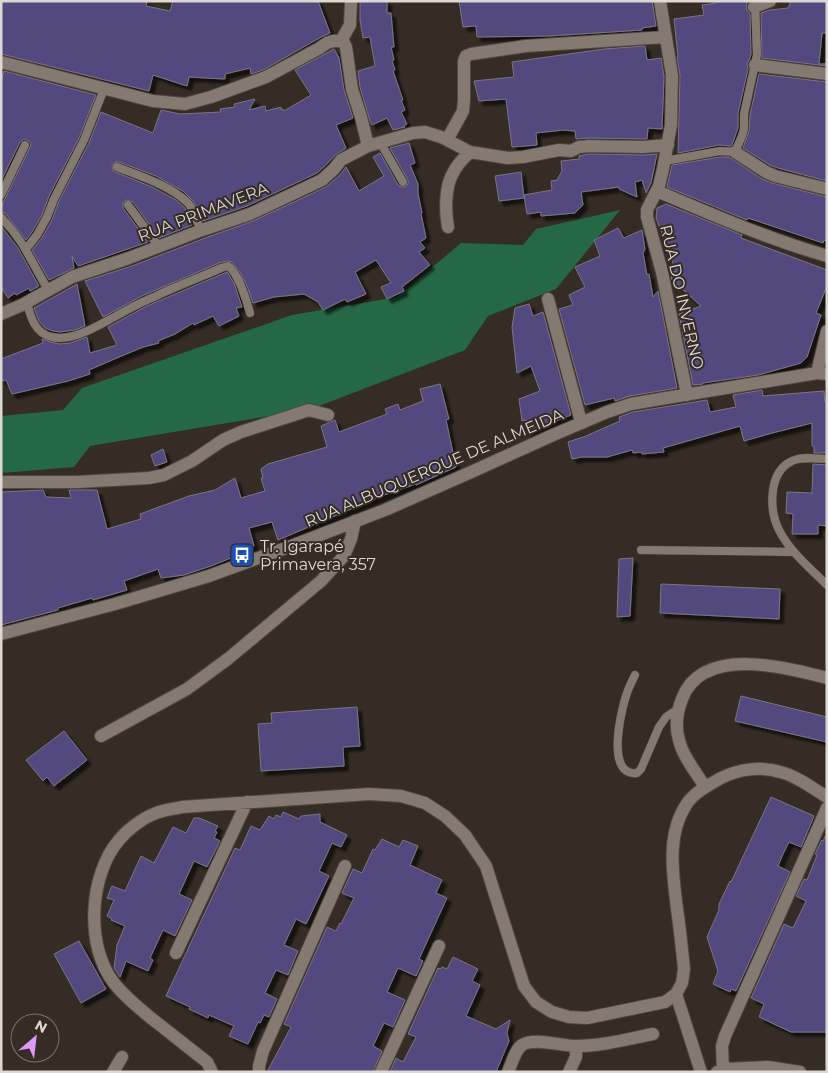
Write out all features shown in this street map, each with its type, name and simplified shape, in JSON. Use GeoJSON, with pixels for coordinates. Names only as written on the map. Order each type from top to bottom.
{"type":"FeatureCollection","features":[{"type":"Feature","properties":{"kind":"street"},"geometry":{"type":"LineString","coordinates":[[341,41],[350,25],[351,1]]}},
{"type":"Feature","properties":{"kind":"street","name":"RUA DO INVERNO"},"geometry":{"type":"LineString","coordinates":[[660,1],[672,75],[671,125],[665,161],[657,191],[647,210],[647,218],[662,272],[687,395]]}},
{"type":"Feature","properties":{"kind":"street"},"geometry":{"type":"LineString","coordinates":[[755,4],[770,1]]}},
{"type":"Feature","properties":{"kind":"street"},"geometry":{"type":"LineString","coordinates":[[447,140],[463,111],[464,61],[466,56],[526,46],[666,37]]}},
{"type":"Feature","properties":{"kind":"street"},"geometry":{"type":"LineString","coordinates":[[1,62],[153,101],[185,104],[212,97],[266,77],[327,43],[341,41],[346,47],[352,90],[361,117],[374,144]]}},
{"type":"Feature","properties":{"kind":"street"},"geometry":{"type":"LineString","coordinates":[[755,65],[827,74]]}},
{"type":"Feature","properties":{"kind":"street","name":"RUA PRIMAVERA"},"geometry":{"type":"LineString","coordinates":[[1,314],[72,277],[250,214],[322,180],[342,160],[374,144],[413,132],[425,132],[441,137],[470,152],[508,158],[589,146],[643,148],[668,145]]}},
{"type":"Feature","properties":{"kind":"street"},"geometry":{"type":"LineString","coordinates":[[448,227],[446,214],[449,181],[458,165],[470,152]]}},
{"type":"Feature","properties":{"kind":"street"},"geometry":{"type":"LineString","coordinates":[[735,152],[775,176],[827,189]]}},
{"type":"Feature","properties":{"kind":"street"},"geometry":{"type":"LineString","coordinates":[[657,191],[758,233],[798,248],[827,256]]}},
{"type":"Feature","properties":{"kind":"street"},"geometry":{"type":"LineString","coordinates":[[548,299],[581,422]]}},
{"type":"Feature","properties":{"kind":"street"},"geometry":{"type":"LineString","coordinates":[[822,374],[827,331]]}},
{"type":"Feature","properties":{"kind":"street","name":"RUA ALBUQUERQUE DE ALMEIDA"},"geometry":{"type":"LineString","coordinates":[[1,634],[209,576],[286,548],[385,510],[581,422],[631,404],[822,374]]}},
{"type":"Feature","properties":{"kind":"street"},"geometry":{"type":"LineString","coordinates":[[1,482],[77,482],[149,478],[164,475],[192,461],[223,440],[241,432],[309,410],[328,415]]}},
{"type":"Feature","properties":{"kind":"street"},"geometry":{"type":"LineString","coordinates":[[100,736],[187,689],[229,658],[321,581],[344,556],[352,539],[354,521]]}},
{"type":"Feature","properties":{"kind":"street"},"geometry":{"type":"LineString","coordinates":[[705,787],[686,756],[679,740],[677,725],[678,709],[684,695],[695,680],[708,671],[722,666],[740,664],[771,665],[827,678]]}},
{"type":"Feature","properties":{"kind":"street"},"geometry":{"type":"LineString","coordinates":[[212,1072],[206,1062],[131,1002],[113,982],[101,960],[95,937],[94,910],[98,885],[106,861],[119,840],[135,825],[156,813],[182,806],[369,794],[401,796],[425,803],[445,816],[466,835],[486,866],[524,986],[536,1002],[552,1012],[569,1017],[587,1018],[664,1002],[676,994],[682,984],[684,969],[672,868],[676,825],[686,804],[705,787],[733,772],[759,768],[781,772],[804,782],[827,797]]}},
{"type":"Feature","properties":{"kind":"street"},"geometry":{"type":"LineString","coordinates":[[176,953],[246,802]]}},
{"type":"Feature","properties":{"kind":"street"},"geometry":{"type":"LineString","coordinates":[[800,1072],[768,1067],[720,1070],[722,1046],[827,808]]}},
{"type":"Feature","properties":{"kind":"street"},"geometry":{"type":"LineString","coordinates":[[259,1072],[263,1051],[345,866]]}},
{"type":"Feature","properties":{"kind":"street"},"geometry":{"type":"LineString","coordinates":[[381,1072],[439,946]]}},
{"type":"Feature","properties":{"kind":"street"},"geometry":{"type":"LineString","coordinates":[[676,994],[701,1072]]}},
{"type":"Feature","properties":{"kind":"street"},"geometry":{"type":"LineString","coordinates":[[508,1072],[518,1048],[524,1043],[533,1041],[576,1046],[608,1043],[654,1034]]}},
{"type":"Feature","properties":{"kind":"street"},"geometry":{"type":"LineString","coordinates":[[569,1072],[576,1057],[576,1046]]}},
{"type":"Feature","properties":{"kind":"street"},"geometry":{"type":"LineString","coordinates":[[112,1072],[122,1057]]}},
{"type":"Feature","properties":{"kind":"lane"},"geometry":{"type":"LineString","coordinates":[[665,161],[720,151],[735,152],[744,129],[744,114],[757,55],[755,4]]}},
{"type":"Feature","properties":{"kind":"lane"},"geometry":{"type":"LineString","coordinates":[[26,249],[37,235],[47,217],[84,140],[104,89]]}},
{"type":"Feature","properties":{"kind":"lane"},"geometry":{"type":"LineString","coordinates":[[374,144],[403,182]]}},
{"type":"Feature","properties":{"kind":"lane"},"geometry":{"type":"LineString","coordinates":[[1,195],[25,145]]}},
{"type":"Feature","properties":{"kind":"lane"},"geometry":{"type":"LineString","coordinates":[[117,167],[161,185],[189,203],[202,230]]}},
{"type":"Feature","properties":{"kind":"lane"},"geometry":{"type":"LineString","coordinates":[[128,205],[159,247]]}},
{"type":"Feature","properties":{"kind":"lane"},"geometry":{"type":"LineString","coordinates":[[1,217],[26,249],[48,290]]}},
{"type":"Feature","properties":{"kind":"lane"},"geometry":{"type":"LineString","coordinates":[[27,302],[33,322],[40,331],[51,337],[64,338],[98,326],[152,298],[228,266],[233,269],[236,275],[250,313]]}},
{"type":"Feature","properties":{"kind":"lane"},"geometry":{"type":"LineString","coordinates":[[827,459],[805,458],[792,461],[783,468],[776,479],[772,491],[774,519],[779,530],[793,552],[827,585]]}},
{"type":"Feature","properties":{"kind":"lane"},"geometry":{"type":"LineString","coordinates":[[641,550],[793,552]]}},
{"type":"Feature","properties":{"kind":"lane"},"geometry":{"type":"LineString","coordinates":[[635,675],[627,693],[619,729],[619,761],[621,767],[626,771],[631,774],[637,773],[641,769],[659,727],[666,717],[678,709]]}},
{"type":"Feature","properties":{"kind":"green space"},"geometry":{"type":"Polygon","coordinates":[[[620,210],[556,289],[488,316],[465,350],[311,409],[90,446],[74,467],[1,473],[1,416],[63,410],[82,388],[292,315],[397,297],[461,243],[523,245],[536,229],[620,210]]]}},
{"type":"Feature","properties":{"kind":"building"},"geometry":{"type":"Polygon","coordinates":[[[1,1],[147,1],[146,6],[170,11],[173,1],[318,1],[330,33],[263,70],[251,74],[250,68],[225,74],[225,79],[189,77],[187,86],[153,75],[149,91],[1,54],[1,1]]]}},
{"type":"Feature","properties":{"kind":"building"},"geometry":{"type":"Polygon","coordinates":[[[360,1],[387,1],[387,13],[391,13],[394,47],[391,47],[395,70],[393,71],[403,100],[401,100],[405,110],[401,112],[407,124],[405,127],[393,130],[387,118],[372,125],[370,121],[360,87],[358,71],[375,66],[370,37],[363,38],[360,20],[360,1]]]}},
{"type":"Feature","properties":{"kind":"building"},"geometry":{"type":"Polygon","coordinates":[[[459,1],[652,1],[656,26],[642,28],[642,30],[549,36],[477,37],[476,26],[463,27],[459,1]]]}},
{"type":"Feature","properties":{"kind":"building"},"geometry":{"type":"Polygon","coordinates":[[[716,1],[748,1],[746,6],[750,14],[751,54],[747,64],[748,69],[738,113],[738,128],[730,146],[719,145],[678,153],[680,75],[674,19],[704,15],[702,5],[716,3],[716,1]]]}},
{"type":"Feature","properties":{"kind":"building"},"geometry":{"type":"Polygon","coordinates":[[[791,1],[827,1],[827,33],[822,33],[819,64],[827,64],[827,66],[762,58],[761,13],[788,8],[791,1]]]}},
{"type":"Feature","properties":{"kind":"building"},"geometry":{"type":"Polygon","coordinates":[[[645,46],[647,60],[661,58],[664,76],[662,129],[648,128],[647,139],[576,139],[575,131],[563,130],[536,133],[537,145],[512,147],[506,99],[479,101],[474,81],[514,77],[512,62],[604,49],[645,46]]]}},
{"type":"Feature","properties":{"kind":"building"},"geometry":{"type":"Polygon","coordinates":[[[334,49],[339,58],[344,90],[353,118],[336,125],[346,148],[335,155],[317,173],[247,206],[203,221],[194,202],[183,191],[156,176],[116,162],[112,165],[113,171],[152,187],[176,200],[185,208],[192,225],[159,238],[133,202],[127,200],[123,202],[123,208],[148,242],[78,266],[72,256],[74,268],[49,280],[32,250],[42,238],[52,220],[59,201],[89,143],[101,112],[153,133],[161,110],[180,114],[221,112],[220,109],[235,107],[234,104],[255,99],[249,110],[265,106],[266,111],[281,107],[281,110],[283,109],[284,111],[311,95],[295,70],[334,49]]]}},
{"type":"Feature","properties":{"kind":"building"},"geometry":{"type":"Polygon","coordinates":[[[4,71],[96,95],[79,138],[49,196],[42,215],[26,240],[5,213],[1,212],[1,207],[31,145],[30,142],[24,139],[20,142],[1,181],[1,81],[4,71]]]}},
{"type":"Feature","properties":{"kind":"building"},"geometry":{"type":"Polygon","coordinates":[[[759,74],[827,82],[827,181],[770,165],[743,148],[749,131],[750,115],[759,74]]]}},
{"type":"Feature","properties":{"kind":"building"},"geometry":{"type":"Polygon","coordinates":[[[409,143],[415,163],[410,165],[418,184],[426,238],[420,242],[425,248],[419,252],[430,265],[402,287],[404,291],[387,299],[381,287],[391,283],[376,260],[355,272],[366,294],[347,302],[345,299],[323,310],[318,302],[304,294],[274,297],[253,303],[240,272],[232,262],[227,261],[142,296],[103,317],[85,281],[132,266],[253,221],[326,187],[346,167],[359,191],[384,176],[373,157],[380,153],[398,185],[405,187],[408,184],[408,180],[390,148],[409,143]]]}},
{"type":"Feature","properties":{"kind":"building"},"geometry":{"type":"Polygon","coordinates":[[[589,154],[657,154],[651,183],[646,193],[642,180],[635,182],[637,197],[619,189],[619,187],[581,192],[583,205],[575,213],[541,216],[541,212],[527,214],[524,195],[552,190],[551,181],[557,180],[562,171],[561,161],[579,159],[579,156],[589,154]]]}},
{"type":"Feature","properties":{"kind":"building"},"geometry":{"type":"Polygon","coordinates":[[[729,157],[762,179],[772,183],[827,197],[827,241],[824,240],[823,243],[748,218],[747,220],[667,187],[672,165],[729,157]]]}},
{"type":"Feature","properties":{"kind":"building"},"geometry":{"type":"Polygon","coordinates":[[[521,172],[524,198],[499,201],[495,176],[521,172]]]}},
{"type":"Feature","properties":{"kind":"building"},"geometry":{"type":"Polygon","coordinates":[[[666,204],[742,235],[741,238],[827,270],[827,286],[816,313],[821,315],[807,357],[801,363],[758,375],[693,385],[679,314],[701,306],[672,280],[670,272],[676,271],[656,218],[657,208],[666,204]]]}},
{"type":"Feature","properties":{"kind":"building"},"geometry":{"type":"Polygon","coordinates":[[[1,226],[18,248],[39,286],[30,291],[29,288],[16,295],[15,293],[8,298],[1,287],[1,226]]]}},
{"type":"Feature","properties":{"kind":"building"},"geometry":{"type":"Polygon","coordinates":[[[618,228],[624,238],[642,230],[645,249],[643,253],[647,275],[649,274],[653,297],[658,291],[677,388],[630,396],[615,401],[614,398],[585,405],[559,309],[573,305],[569,295],[585,287],[575,267],[600,256],[594,240],[618,228]]]}},
{"type":"Feature","properties":{"kind":"building"},"geometry":{"type":"Polygon","coordinates":[[[227,272],[234,283],[242,307],[236,308],[239,316],[219,326],[213,316],[194,325],[193,323],[175,334],[158,341],[159,343],[143,347],[89,370],[90,374],[68,381],[12,394],[6,380],[1,381],[1,359],[43,343],[42,339],[60,344],[70,343],[87,337],[90,353],[117,345],[108,327],[147,306],[227,272]]]}},
{"type":"Feature","properties":{"kind":"building"},"geometry":{"type":"Polygon","coordinates":[[[77,284],[85,326],[75,330],[60,332],[45,328],[39,321],[34,308],[77,284]]]}},
{"type":"Feature","properties":{"kind":"building"},"geometry":{"type":"Polygon","coordinates":[[[529,304],[533,316],[543,312],[571,415],[528,432],[526,420],[522,421],[519,399],[540,391],[531,366],[517,373],[512,327],[515,308],[529,304]]]}},
{"type":"Feature","properties":{"kind":"building"},"geometry":{"type":"Polygon","coordinates":[[[440,384],[449,419],[446,420],[456,467],[278,540],[272,522],[249,528],[254,546],[242,550],[243,553],[211,566],[184,575],[161,578],[158,569],[124,581],[127,590],[93,600],[92,598],[58,608],[58,610],[1,625],[1,492],[43,490],[46,497],[71,498],[69,490],[97,490],[107,529],[141,519],[140,514],[189,496],[215,490],[235,478],[241,498],[265,491],[261,478],[263,478],[261,469],[268,464],[327,447],[321,426],[335,420],[339,432],[387,414],[385,409],[398,404],[400,410],[423,401],[420,389],[440,384]]]}},
{"type":"Feature","properties":{"kind":"building"},"geometry":{"type":"Polygon","coordinates":[[[762,390],[763,396],[824,391],[825,402],[827,402],[827,453],[814,453],[814,446],[812,446],[812,423],[744,441],[740,426],[663,448],[664,452],[642,454],[642,452],[633,453],[632,450],[607,457],[572,459],[568,442],[620,421],[619,417],[633,412],[707,400],[710,412],[736,407],[733,395],[762,390]]]}},
{"type":"Feature","properties":{"kind":"building"},"geometry":{"type":"Polygon","coordinates":[[[163,449],[167,462],[155,466],[151,455],[163,449]]]}},
{"type":"Feature","properties":{"kind":"building"},"geometry":{"type":"Polygon","coordinates":[[[813,464],[827,465],[827,526],[818,525],[818,534],[792,534],[793,514],[786,513],[787,492],[812,493],[813,464]]]}},
{"type":"Feature","properties":{"kind":"building"},"geometry":{"type":"Polygon","coordinates":[[[633,558],[630,616],[617,617],[619,559],[633,558]]]}},
{"type":"Feature","properties":{"kind":"building"},"geometry":{"type":"Polygon","coordinates":[[[661,584],[780,589],[779,619],[660,613],[661,584]]]}},
{"type":"Feature","properties":{"kind":"building"},"geometry":{"type":"Polygon","coordinates":[[[741,696],[827,717],[827,742],[735,721],[741,696]]]}},
{"type":"Feature","properties":{"kind":"building"},"geometry":{"type":"Polygon","coordinates":[[[357,707],[360,746],[343,747],[344,766],[261,771],[258,724],[272,723],[271,713],[357,707]]]}},
{"type":"Feature","properties":{"kind":"building"},"geometry":{"type":"Polygon","coordinates":[[[64,731],[87,760],[54,786],[47,777],[43,781],[26,760],[64,731]]]}},
{"type":"Feature","properties":{"kind":"building"},"geometry":{"type":"Polygon","coordinates":[[[771,797],[814,816],[801,847],[789,842],[783,854],[778,866],[790,872],[736,991],[731,989],[730,992],[713,984],[718,971],[707,937],[719,910],[719,904],[771,797]]]}},
{"type":"Feature","properties":{"kind":"building"},"geometry":{"type":"Polygon","coordinates":[[[283,812],[299,819],[301,816],[320,814],[320,822],[347,835],[341,847],[332,843],[319,871],[329,876],[306,924],[296,919],[284,945],[298,951],[288,975],[276,970],[265,993],[277,999],[269,1017],[264,1015],[260,1023],[258,1022],[248,1044],[229,1036],[234,1026],[209,1015],[208,1018],[166,996],[235,848],[240,850],[251,826],[260,830],[269,816],[274,819],[276,815],[281,817],[283,812]]]}},
{"type":"Feature","properties":{"kind":"building"},"geometry":{"type":"Polygon","coordinates":[[[194,818],[199,818],[218,826],[214,838],[220,841],[207,867],[194,861],[179,894],[192,900],[175,936],[163,930],[150,958],[153,960],[148,971],[126,961],[120,977],[114,968],[117,945],[125,926],[111,920],[107,916],[114,900],[107,898],[112,886],[125,891],[141,856],[154,863],[173,827],[186,833],[194,818]]]}},
{"type":"Feature","properties":{"kind":"building"},"geometry":{"type":"Polygon","coordinates":[[[827,833],[827,1032],[791,1032],[759,1017],[764,1004],[751,998],[784,924],[793,928],[806,901],[796,896],[804,879],[807,880],[817,855],[815,854],[827,833]]]}},
{"type":"Feature","properties":{"kind":"building"},"geometry":{"type":"Polygon","coordinates":[[[382,839],[399,847],[403,840],[418,846],[410,865],[442,880],[436,893],[447,898],[419,959],[423,961],[416,976],[398,968],[387,992],[405,1000],[393,1027],[384,1023],[373,1046],[382,1051],[373,1072],[267,1072],[291,1027],[284,1024],[327,927],[336,931],[354,898],[342,893],[353,869],[362,873],[373,849],[375,850],[382,839]]]}},
{"type":"Feature","properties":{"kind":"building"},"geometry":{"type":"Polygon","coordinates":[[[79,941],[106,989],[81,1003],[54,954],[79,941]]]}},
{"type":"Feature","properties":{"kind":"building"},"geometry":{"type":"Polygon","coordinates":[[[453,957],[478,969],[472,981],[480,985],[466,1016],[496,1029],[510,1020],[507,1033],[509,1041],[496,1072],[390,1072],[396,1058],[403,1062],[416,1037],[408,1034],[438,968],[447,969],[453,957]]]}},
{"type":"Feature","properties":{"kind":"place","name":"Tr. Igarapé Primavera, 357"},"geometry":{"type":"Point","coordinates":[242,555]}}]}
